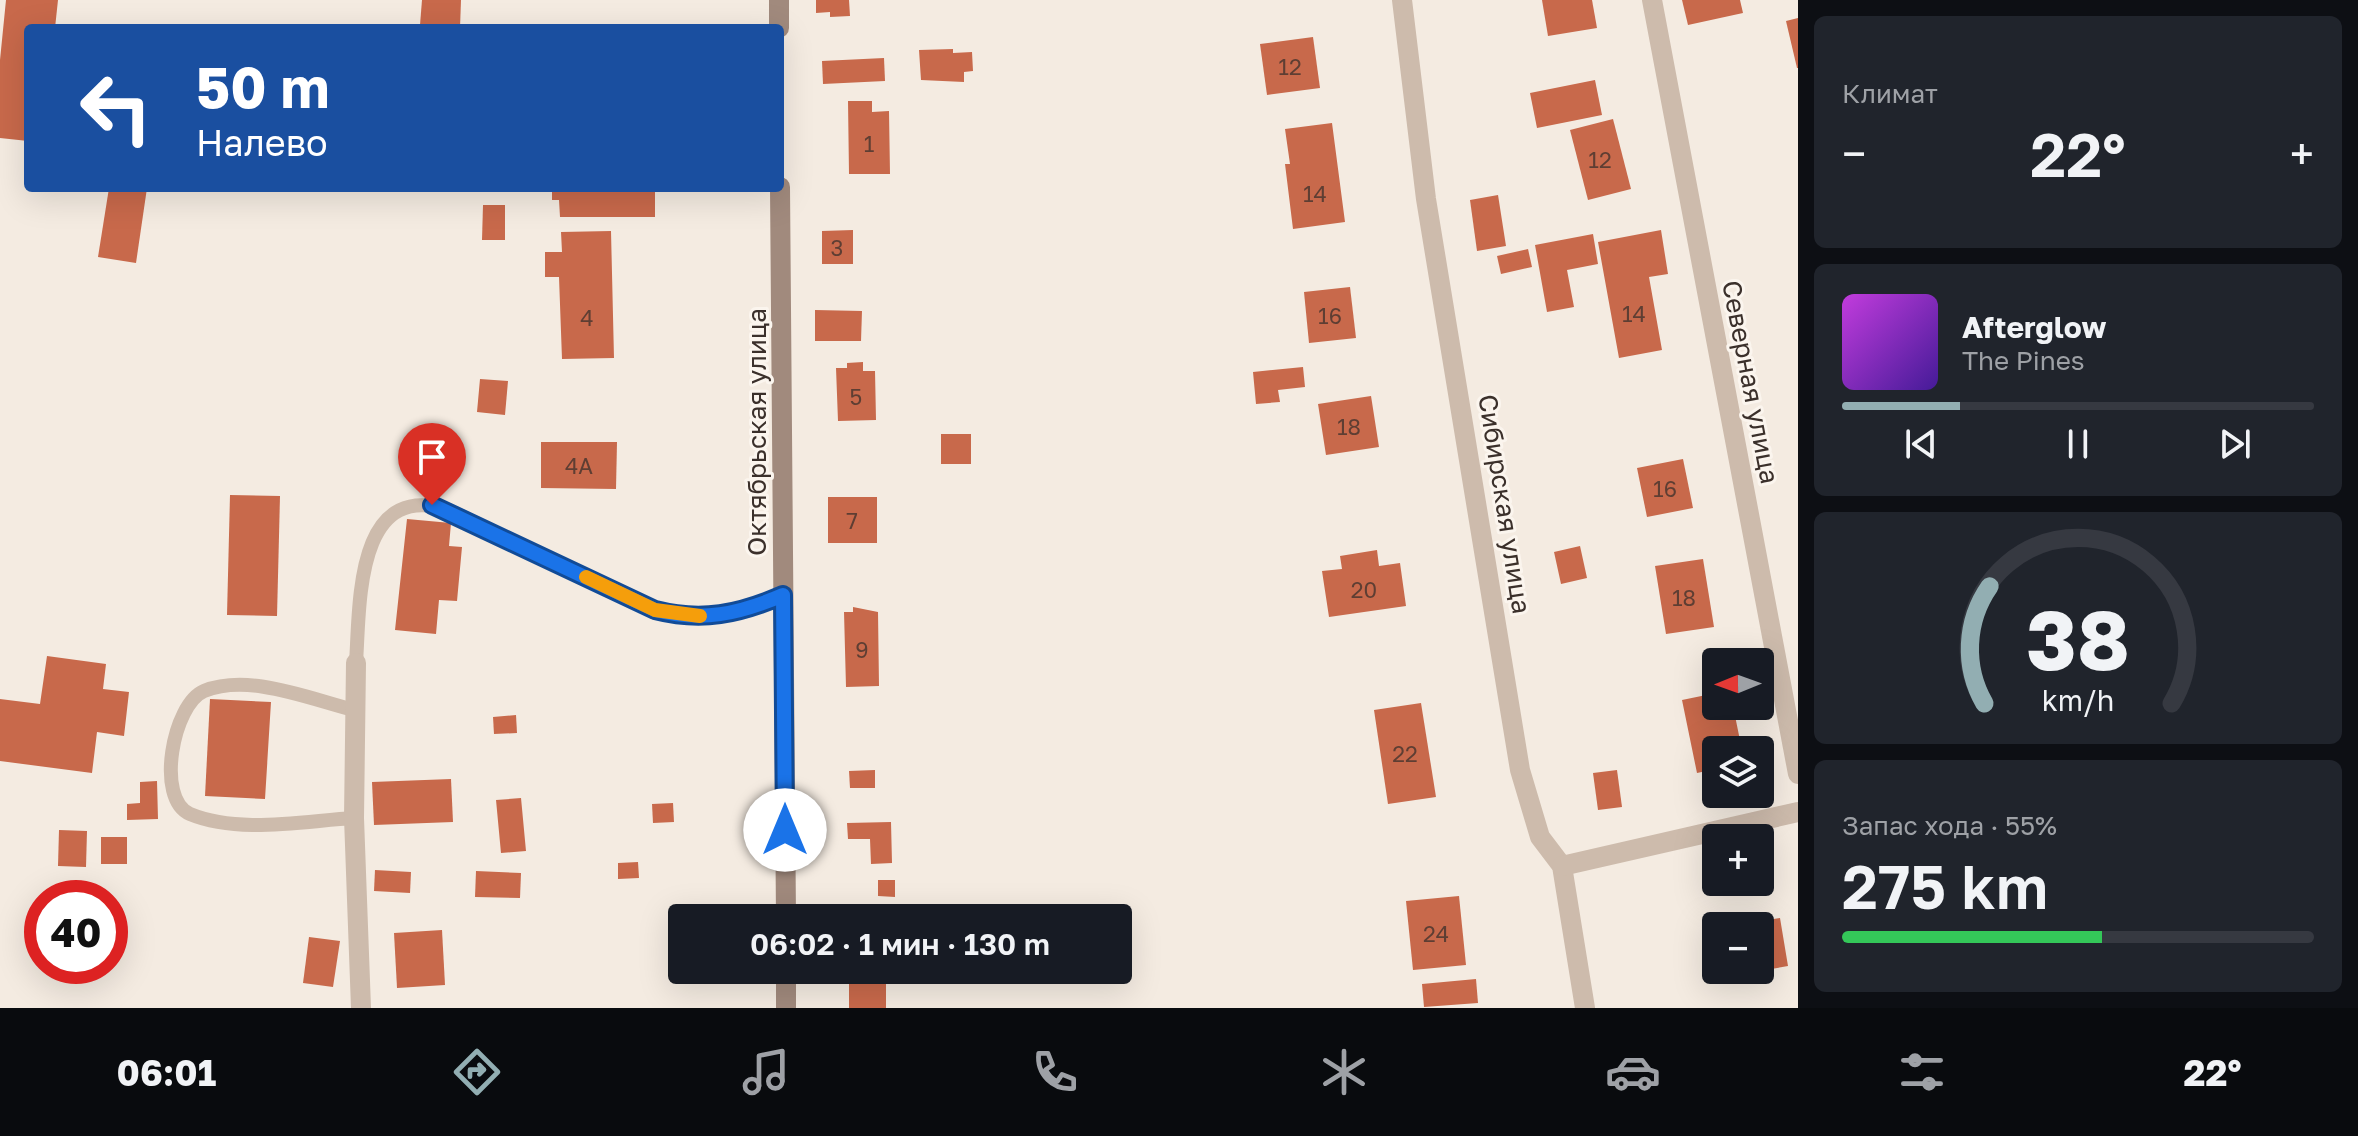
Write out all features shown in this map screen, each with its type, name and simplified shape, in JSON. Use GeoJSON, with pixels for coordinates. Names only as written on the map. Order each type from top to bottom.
{"type":"FeatureCollection","features":[{"type":"Feature","properties":{"kind":"street"},"geometry":{"type":"LineString","coordinates":[[779,0],[779,24]]}},
{"type":"Feature","properties":{"kind":"street","name":"Сибирская улица"},"geometry":{"type":"LineString","coordinates":[[1402,0],[1426,199],[1520,770],[1540,837],[1562,866],[1585,1008]]}},
{"type":"Feature","properties":{"kind":"street","name":"Северная улица"},"geometry":{"type":"LineString","coordinates":[[1652,0],[1798,774]]}},
{"type":"Feature","properties":{"kind":"street","name":"Октябрьская улица"},"geometry":{"type":"LineString","coordinates":[[780,192],[786,904]]}},
{"type":"Feature","properties":{"kind":"street"},"geometry":{"type":"LineString","coordinates":[[356,663],[354,818],[361,1008]]}},
{"type":"Feature","properties":{"kind":"street"},"geometry":{"type":"LineString","coordinates":[[1562,866],[1798,812]]}},
{"type":"Feature","properties":{"kind":"street"},"geometry":{"type":"LineString","coordinates":[[786,984],[786,1008]]}},
{"type":"Feature","properties":{"kind":"lane"},"geometry":{"type":"LineString","coordinates":[[356,663],[363,570],[369,550],[395,511],[418,504],[449,510],[655,610],[689,616],[723,616],[783,595]]}},
{"type":"Feature","properties":{"kind":"lane"},"geometry":{"type":"LineString","coordinates":[[354,710],[248,686],[203,691],[193,697],[178,726],[171,768],[178,804],[186,813],[210,820],[245,823],[354,818]]}},
{"type":"Feature","properties":{"kind":"building"},"geometry":{"type":"Polygon","coordinates":[[[6,0],[58,0],[55,24],[24,24],[24,141],[0,138],[0,60],[6,0]]]}},
{"type":"Feature","properties":{"kind":"building"},"geometry":{"type":"Polygon","coordinates":[[[422,0],[461,0],[460,24],[420,24],[422,0]]]}},
{"type":"Feature","properties":{"kind":"building"},"geometry":{"type":"Polygon","coordinates":[[[816,0],[849,0],[850,16],[830,17],[830,12],[816,13],[816,0]]]}},
{"type":"Feature","properties":{"kind":"building"},"geometry":{"type":"Polygon","coordinates":[[[1542,0],[1592,0],[1597,28],[1548,36],[1542,0]]]}},
{"type":"Feature","properties":{"kind":"building"},"geometry":{"type":"Polygon","coordinates":[[[1682,0],[1740,0],[1743,13],[1688,25],[1682,0]]]}},
{"type":"Feature","properties":{"kind":"building"},"geometry":{"type":"Polygon","coordinates":[[[1798,18],[1798,68],[1797,68],[1786,21],[1798,18]]]}},
{"type":"Feature","properties":{"kind":"building"},"geometry":{"type":"Polygon","coordinates":[[[1313,37],[1320,88],[1267,95],[1260,44],[1313,37]]]}},
{"type":"Feature","properties":{"kind":"building"},"geometry":{"type":"Polygon","coordinates":[[[953,49],[953,53],[972,52],[973,71],[964,72],[964,82],[921,80],[919,50],[953,49]]]}},
{"type":"Feature","properties":{"kind":"building"},"geometry":{"type":"Polygon","coordinates":[[[884,58],[885,81],[823,84],[822,61],[884,58]]]}},
{"type":"Feature","properties":{"kind":"building"},"geometry":{"type":"Polygon","coordinates":[[[1595,80],[1602,115],[1537,128],[1530,93],[1595,80]]]}},
{"type":"Feature","properties":{"kind":"building"},"geometry":{"type":"Polygon","coordinates":[[[848,101],[872,101],[872,112],[889,111],[890,174],[849,174],[848,101]]]}},
{"type":"Feature","properties":{"kind":"building"},"geometry":{"type":"Polygon","coordinates":[[[1613,119],[1631,189],[1588,200],[1570,130],[1613,119]]]}},
{"type":"Feature","properties":{"kind":"building"},"geometry":{"type":"Polygon","coordinates":[[[1332,123],[1345,222],[1293,229],[1285,164],[1290,164],[1285,129],[1332,123]]]}},
{"type":"Feature","properties":{"kind":"building"},"geometry":{"type":"Polygon","coordinates":[[[108,192],[146,192],[136,263],[98,257],[108,192]]]}},
{"type":"Feature","properties":{"kind":"building"},"geometry":{"type":"Polygon","coordinates":[[[552,192],[655,192],[655,217],[560,217],[559,200],[552,200],[552,192]]]}},
{"type":"Feature","properties":{"kind":"building"},"geometry":{"type":"Polygon","coordinates":[[[1498,195],[1506,246],[1477,251],[1470,200],[1498,195]]]}},
{"type":"Feature","properties":{"kind":"building"},"geometry":{"type":"Polygon","coordinates":[[[483,205],[505,205],[505,240],[482,240],[483,205]]]}},
{"type":"Feature","properties":{"kind":"building"},"geometry":{"type":"Polygon","coordinates":[[[853,230],[853,264],[822,264],[822,231],[853,230]]]}},
{"type":"Feature","properties":{"kind":"building"},"geometry":{"type":"Polygon","coordinates":[[[1661,230],[1668,274],[1649,277],[1662,350],[1619,358],[1598,242],[1661,230]]]}},
{"type":"Feature","properties":{"kind":"building"},"geometry":{"type":"Polygon","coordinates":[[[611,231],[614,358],[562,359],[559,277],[545,277],[545,252],[562,252],[561,232],[611,231]]]}},
{"type":"Feature","properties":{"kind":"building"},"geometry":{"type":"Polygon","coordinates":[[[1593,234],[1598,264],[1567,270],[1574,307],[1547,312],[1535,245],[1593,234]]]}},
{"type":"Feature","properties":{"kind":"building"},"geometry":{"type":"Polygon","coordinates":[[[1528,249],[1532,267],[1501,274],[1497,256],[1528,249]]]}},
{"type":"Feature","properties":{"kind":"building"},"geometry":{"type":"Polygon","coordinates":[[[1350,287],[1356,338],[1309,343],[1304,292],[1350,287]]]}},
{"type":"Feature","properties":{"kind":"building"},"geometry":{"type":"Polygon","coordinates":[[[815,310],[862,311],[861,341],[815,341],[815,310]]]}},
{"type":"Feature","properties":{"kind":"building"},"geometry":{"type":"Polygon","coordinates":[[[863,362],[863,371],[875,371],[876,420],[838,421],[836,368],[847,368],[847,363],[863,362]]]}},
{"type":"Feature","properties":{"kind":"building"},"geometry":{"type":"Polygon","coordinates":[[[1303,367],[1305,387],[1278,390],[1280,402],[1256,404],[1253,372],[1303,367]]]}},
{"type":"Feature","properties":{"kind":"building"},"geometry":{"type":"Polygon","coordinates":[[[480,379],[508,381],[505,415],[477,412],[480,379]]]}},
{"type":"Feature","properties":{"kind":"building"},"geometry":{"type":"Polygon","coordinates":[[[1371,396],[1379,447],[1326,455],[1318,404],[1371,396]]]}},
{"type":"Feature","properties":{"kind":"building"},"geometry":{"type":"Polygon","coordinates":[[[941,434],[971,434],[971,464],[941,464],[941,434]]]}},
{"type":"Feature","properties":{"kind":"building"},"geometry":{"type":"Polygon","coordinates":[[[541,442],[617,442],[616,489],[541,488],[541,442]]]}},
{"type":"Feature","properties":{"kind":"building"},"geometry":{"type":"Polygon","coordinates":[[[1683,459],[1693,508],[1647,517],[1637,468],[1683,459]]]}},
{"type":"Feature","properties":{"kind":"building"},"geometry":{"type":"Polygon","coordinates":[[[230,495],[280,496],[277,616],[227,615],[230,495]]]}},
{"type":"Feature","properties":{"kind":"building"},"geometry":{"type":"Polygon","coordinates":[[[828,497],[877,497],[877,543],[828,543],[828,497]]]}},
{"type":"Feature","properties":{"kind":"building"},"geometry":{"type":"Polygon","coordinates":[[[407,519],[451,523],[449,546],[462,547],[457,601],[439,600],[436,634],[395,630],[407,519]]]}},
{"type":"Feature","properties":{"kind":"building"},"geometry":{"type":"Polygon","coordinates":[[[1580,546],[1587,578],[1561,584],[1554,552],[1580,546]]]}},
{"type":"Feature","properties":{"kind":"building"},"geometry":{"type":"Polygon","coordinates":[[[1377,550],[1379,566],[1400,563],[1406,606],[1329,617],[1322,571],[1342,569],[1340,556],[1377,550]]]}},
{"type":"Feature","properties":{"kind":"building"},"geometry":{"type":"Polygon","coordinates":[[[1703,559],[1714,627],[1666,634],[1655,566],[1703,559]]]}},
{"type":"Feature","properties":{"kind":"building"},"geometry":{"type":"Polygon","coordinates":[[[853,607],[878,612],[879,686],[846,687],[844,612],[853,612],[853,607]]]}},
{"type":"Feature","properties":{"kind":"building"},"geometry":{"type":"Polygon","coordinates":[[[47,656],[106,664],[103,689],[129,692],[124,736],[97,732],[92,773],[0,761],[0,699],[40,704],[47,656]]]}},
{"type":"Feature","properties":{"kind":"building"},"geometry":{"type":"Polygon","coordinates":[[[1702,696],[1702,720],[1736,720],[1739,736],[1702,736],[1702,772],[1697,773],[1682,700],[1702,696]]]}},
{"type":"Feature","properties":{"kind":"building"},"geometry":{"type":"Polygon","coordinates":[[[210,699],[271,702],[265,799],[205,796],[210,699]]]}},
{"type":"Feature","properties":{"kind":"building"},"geometry":{"type":"Polygon","coordinates":[[[1421,703],[1436,797],[1388,804],[1374,710],[1421,703]]]}},
{"type":"Feature","properties":{"kind":"building"},"geometry":{"type":"Polygon","coordinates":[[[516,715],[517,733],[494,734],[493,717],[516,715]]]}},
{"type":"Feature","properties":{"kind":"building"},"geometry":{"type":"Polygon","coordinates":[[[875,770],[875,788],[850,788],[849,771],[875,770]]]}},
{"type":"Feature","properties":{"kind":"building"},"geometry":{"type":"Polygon","coordinates":[[[1617,770],[1622,807],[1598,810],[1593,773],[1617,770]]]}},
{"type":"Feature","properties":{"kind":"building"},"geometry":{"type":"Polygon","coordinates":[[[451,779],[453,822],[374,825],[372,782],[451,779]]]}},
{"type":"Feature","properties":{"kind":"building"},"geometry":{"type":"Polygon","coordinates":[[[157,781],[158,819],[127,820],[127,804],[140,803],[140,782],[157,781]]]}},
{"type":"Feature","properties":{"kind":"building"},"geometry":{"type":"Polygon","coordinates":[[[521,798],[526,851],[501,853],[496,800],[521,798]]]}},
{"type":"Feature","properties":{"kind":"building"},"geometry":{"type":"Polygon","coordinates":[[[673,803],[674,822],[653,823],[652,804],[673,803]]]}},
{"type":"Feature","properties":{"kind":"building"},"geometry":{"type":"Polygon","coordinates":[[[891,822],[892,863],[871,864],[870,839],[848,839],[847,823],[891,822]]]}},
{"type":"Feature","properties":{"kind":"building"},"geometry":{"type":"Polygon","coordinates":[[[59,830],[87,831],[86,867],[58,866],[59,830]]]}},
{"type":"Feature","properties":{"kind":"building"},"geometry":{"type":"Polygon","coordinates":[[[101,837],[127,837],[127,864],[101,864],[101,837]]]}},
{"type":"Feature","properties":{"kind":"building"},"geometry":{"type":"Polygon","coordinates":[[[638,862],[639,878],[618,879],[618,863],[638,862]]]}},
{"type":"Feature","properties":{"kind":"building"},"geometry":{"type":"Polygon","coordinates":[[[375,870],[411,872],[410,893],[374,891],[375,870]]]}},
{"type":"Feature","properties":{"kind":"building"},"geometry":{"type":"Polygon","coordinates":[[[476,871],[521,873],[520,898],[475,897],[476,871]]]}},
{"type":"Feature","properties":{"kind":"building"},"geometry":{"type":"Polygon","coordinates":[[[878,880],[895,880],[895,897],[878,896],[878,880]]]}},
{"type":"Feature","properties":{"kind":"building"},"geometry":{"type":"Polygon","coordinates":[[[1459,896],[1466,965],[1413,970],[1406,901],[1459,896]]]}},
{"type":"Feature","properties":{"kind":"building"},"geometry":{"type":"Polygon","coordinates":[[[1780,918],[1788,966],[1774,968],[1774,919],[1780,918]]]}},
{"type":"Feature","properties":{"kind":"building"},"geometry":{"type":"Polygon","coordinates":[[[442,930],[445,985],[397,988],[394,933],[442,930]]]}},
{"type":"Feature","properties":{"kind":"building"},"geometry":{"type":"Polygon","coordinates":[[[309,937],[340,941],[333,987],[303,983],[309,937]]]}},
{"type":"Feature","properties":{"kind":"building"},"geometry":{"type":"Polygon","coordinates":[[[1476,979],[1478,1003],[1424,1007],[1422,984],[1476,979]]]}},
{"type":"Feature","properties":{"kind":"building"},"geometry":{"type":"Polygon","coordinates":[[[849,984],[886,984],[886,1008],[849,1008],[849,984]]]}},
{"type":"Feature","properties":{"kind":"slow traffic"},"geometry":{"type":"LineString","coordinates":[[586,577],[634,603],[672,614],[700,616]]}},
{"type":"Feature","properties":{"kind":"route"},"geometry":{"type":"LineString","coordinates":[[432,505],[449,510],[634,603],[655,610],[689,616],[723,616],[742,612],[783,595],[785,830]]}}]}
